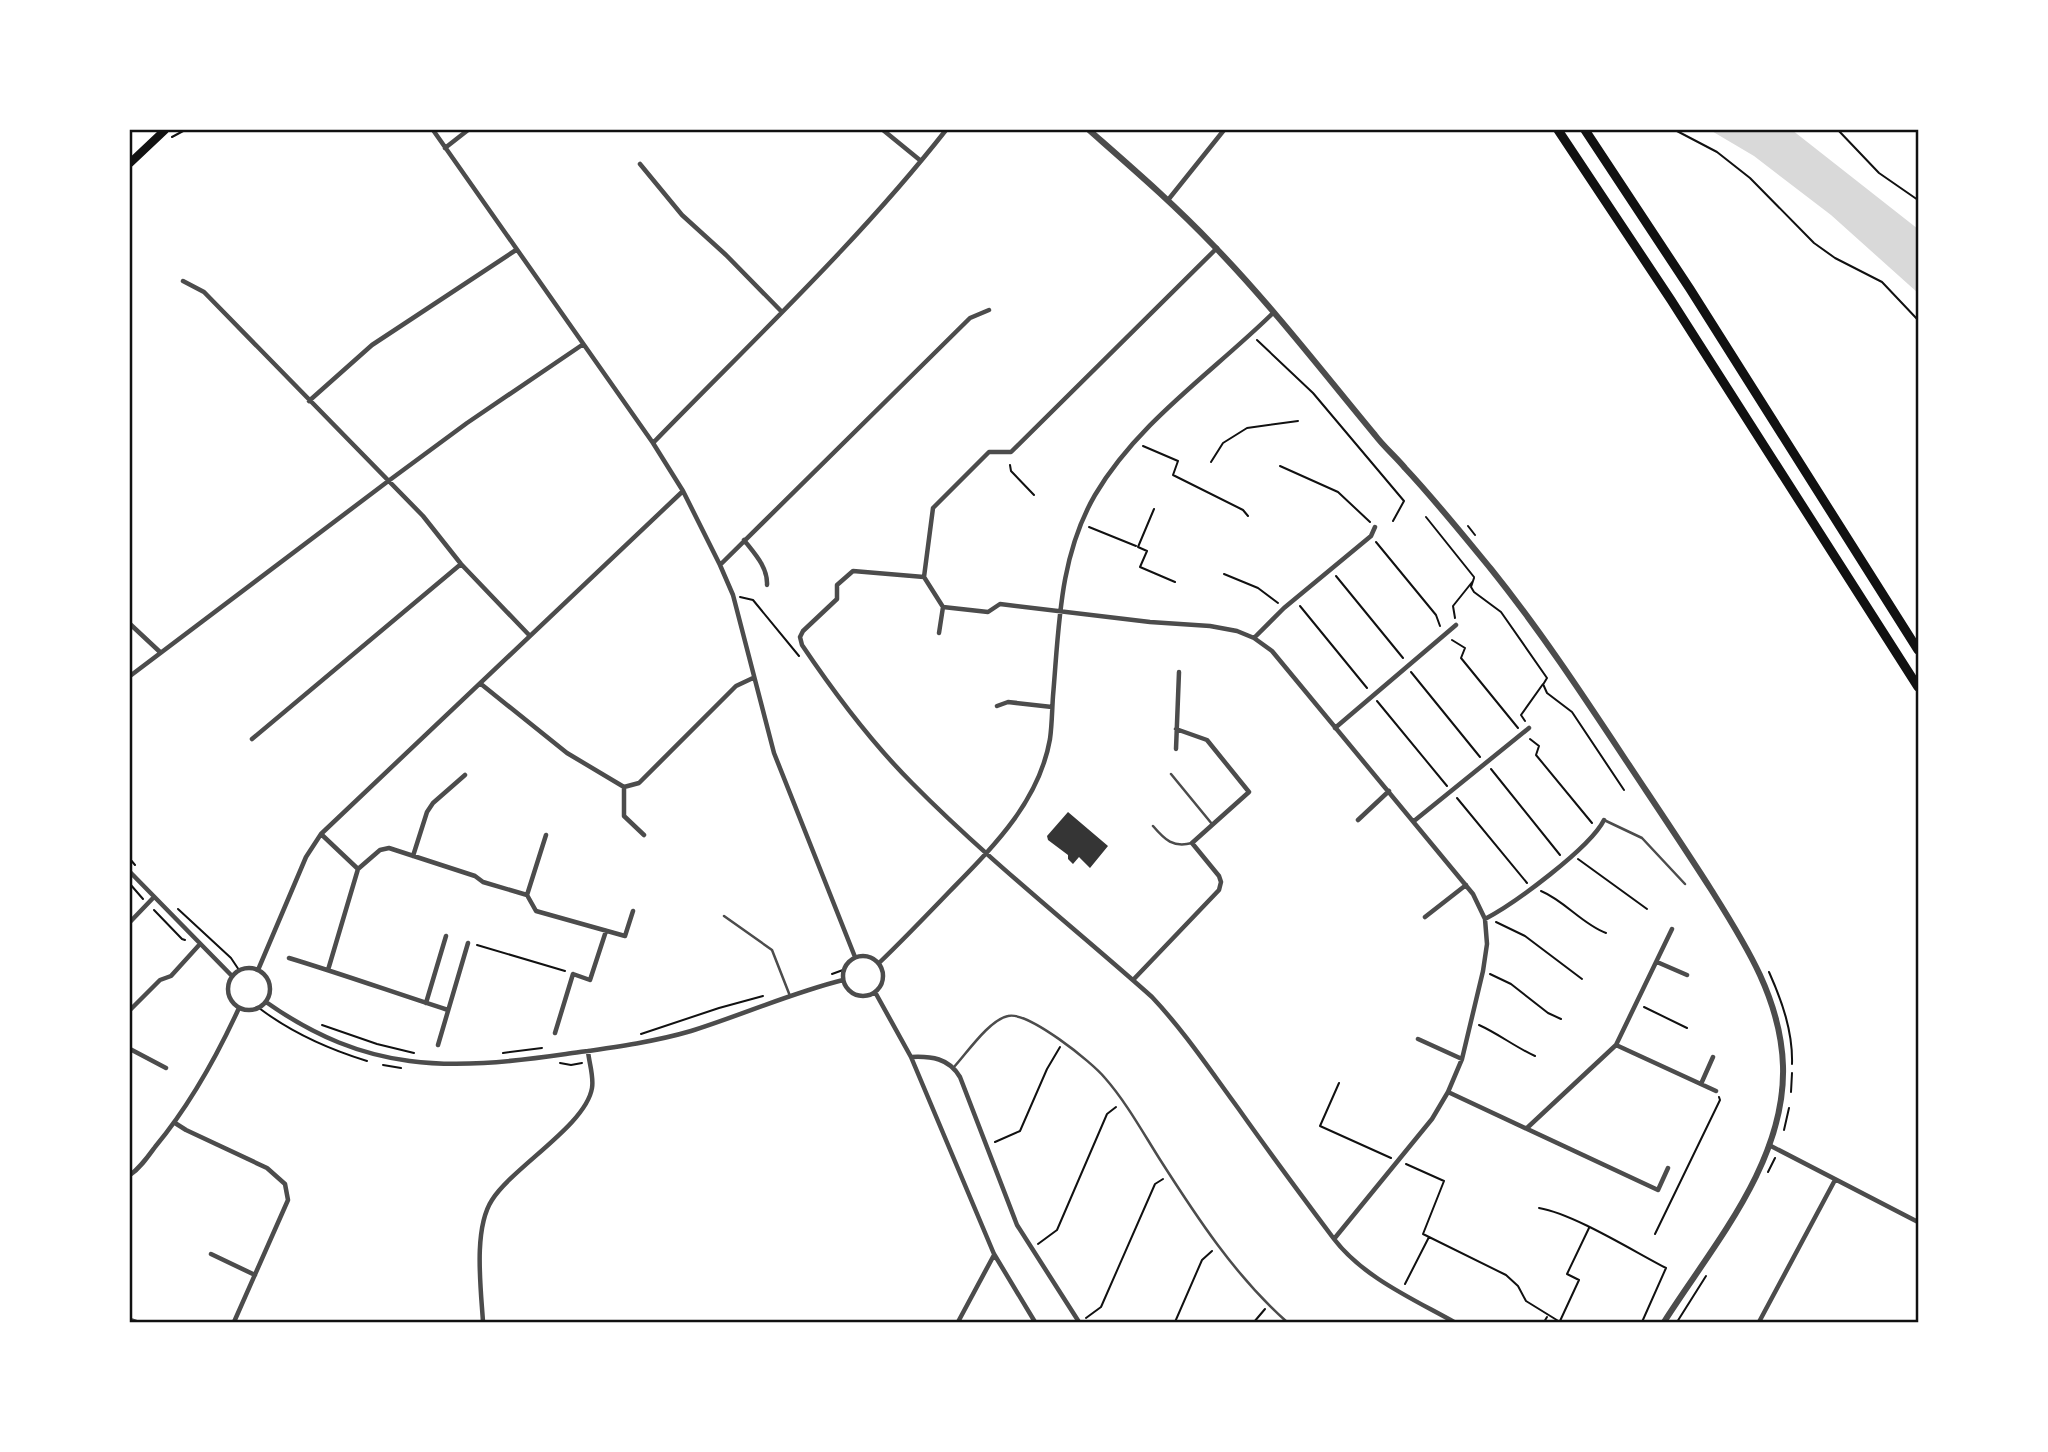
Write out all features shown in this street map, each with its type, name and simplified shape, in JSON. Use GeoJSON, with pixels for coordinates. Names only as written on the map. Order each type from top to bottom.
{"type":"FeatureCollection","features":[{"type":"Feature","properties":{"kind":"highway"},"geometry":{"type":"LineString","coordinates":[[1558,130],[1919,687]]}},
{"type":"Feature","properties":{"kind":"highway"},"geometry":{"type":"LineString","coordinates":[[1585,130],[1690,289],[1919,650]]}},
{"type":"Feature","properties":{"kind":"main road"},"geometry":{"type":"LineString","coordinates":[[130,163],[165,130]]}},
{"type":"Feature","properties":{"kind":"street"},"geometry":{"type":"LineString","coordinates":[[433,130],[653,443],[683,491],[733,595],[774,752],[855,957]]}},
{"type":"Feature","properties":{"kind":"street"},"geometry":{"type":"LineString","coordinates":[[445,148],[468,130]]}},
{"type":"Feature","properties":{"kind":"street"},"geometry":{"type":"LineString","coordinates":[[883,130],[921,161]]}},
{"type":"Feature","properties":{"kind":"street"},"geometry":{"type":"LineString","coordinates":[[653,443],[856,236],[946,130]]}},
{"type":"Feature","properties":{"kind":"street"},"geometry":{"type":"LineString","coordinates":[[1088,130],[1168,200],[1217,248],[1492,570],[1568,673],[1675,833],[1740,937],[1768,990],[1780,1034],[1783,1085],[1781,1103],[1769,1145],[1752,1183],[1729,1223],[1664,1322]]}},
{"type":"Feature","properties":{"kind":"street"},"geometry":{"type":"LineString","coordinates":[[1168,200],[1224,130]]}},
{"type":"Feature","properties":{"kind":"street"},"geometry":{"type":"LineString","coordinates":[[640,164],[682,215],[781,311]]}},
{"type":"Feature","properties":{"kind":"street"},"geometry":{"type":"LineString","coordinates":[[939,633],[943,607],[924,578],[933,508],[989,452],[1011,452],[1217,248]]}},
{"type":"Feature","properties":{"kind":"street"},"geometry":{"type":"LineString","coordinates":[[309,401],[372,345],[516,250]]}},
{"type":"Feature","properties":{"kind":"street"},"geometry":{"type":"LineString","coordinates":[[184,281],[204,292],[423,516],[461,564],[530,636]]}},
{"type":"Feature","properties":{"kind":"street"},"geometry":{"type":"LineString","coordinates":[[720,565],[970,318],[989,310]]}},
{"type":"Feature","properties":{"kind":"street"},"geometry":{"type":"LineString","coordinates":[[879,963],[987,853],[1026,803],[1037,782],[1050,739],[1059,611],[1071,550],[1094,496],[1136,442],[1196,382],[1273,313]]}},
{"type":"Feature","properties":{"kind":"street"},"geometry":{"type":"LineString","coordinates":[[130,676],[467,423],[582,345]]}},
{"type":"Feature","properties":{"kind":"street"},"geometry":{"type":"LineString","coordinates":[[258,970],[306,857],[321,834],[683,491]]}},
{"type":"Feature","properties":{"kind":"street"},"geometry":{"type":"LineString","coordinates":[[1254,638],[1284,607],[1371,536],[1375,527]]}},
{"type":"Feature","properties":{"kind":"street"},"geometry":{"type":"LineString","coordinates":[[744,540],[764,567],[767,585]]}},
{"type":"Feature","properties":{"kind":"street"},"geometry":{"type":"LineString","coordinates":[[252,738],[461,564]]}},
{"type":"Feature","properties":{"kind":"street"},"geometry":{"type":"LineString","coordinates":[[924,578],[853,571],[837,585],[837,598],[800,637],[802,645],[829,685],[911,782],[1168,1014],[1334,1239],[1352,1259],[1401,1292],[1454,1322]]}},
{"type":"Feature","properties":{"kind":"street"},"geometry":{"type":"LineString","coordinates":[[943,607],[988,612],[1000,604],[1210,626],[1237,631],[1254,638],[1272,651],[1390,791],[1480,906],[1485,919],[1487,943],[1483,971],[1462,1059],[1448,1092],[1432,1119],[1334,1239]]}},
{"type":"Feature","properties":{"kind":"street"},"geometry":{"type":"LineString","coordinates":[[130,624],[160,652]]}},
{"type":"Feature","properties":{"kind":"street"},"geometry":{"type":"LineString","coordinates":[[1335,728],[1456,625]]}},
{"type":"Feature","properties":{"kind":"street"},"geometry":{"type":"LineString","coordinates":[[1176,749],[1179,672]]}},
{"type":"Feature","properties":{"kind":"street"},"geometry":{"type":"LineString","coordinates":[[481,684],[566,753],[624,787],[639,783],[736,686],[753,678]]}},
{"type":"Feature","properties":{"kind":"street"},"geometry":{"type":"LineString","coordinates":[[997,706],[1008,702],[1052,707]]}},
{"type":"Feature","properties":{"kind":"street"},"geometry":{"type":"LineString","coordinates":[[1414,821],[1529,728]]}},
{"type":"Feature","properties":{"kind":"street"},"geometry":{"type":"LineString","coordinates":[[1133,980],[1219,890],[1219,876],[1192,844],[1249,792],[1207,740],[1176,729]]}},
{"type":"Feature","properties":{"kind":"street"},"geometry":{"type":"LineString","coordinates":[[413,856],[427,812],[433,803],[465,775]]}},
{"type":"Feature","properties":{"kind":"street"},"geometry":{"type":"LineString","coordinates":[[624,787],[624,816],[644,835]]}},
{"type":"Feature","properties":{"kind":"street"},"geometry":{"type":"LineString","coordinates":[[1358,820],[1390,791]]}},
{"type":"Feature","properties":{"kind":"street"},"geometry":{"type":"LineString","coordinates":[[1485,919],[1508,907],[1533,887],[1598,832],[1604,820]]}},
{"type":"Feature","properties":{"kind":"street"},"geometry":{"type":"LineString","coordinates":[[321,834],[358,869]]}},
{"type":"Feature","properties":{"kind":"street"},"geometry":{"type":"LineString","coordinates":[[527,895],[546,835]]}},
{"type":"Feature","properties":{"kind":"street"},"geometry":{"type":"LineString","coordinates":[[328,970],[358,869],[384,848],[527,895],[537,911],[625,936],[634,911]]}},
{"type":"Feature","properties":{"kind":"street"},"geometry":{"type":"LineString","coordinates":[[130,872],[232,976]]}},
{"type":"Feature","properties":{"kind":"street"},"geometry":{"type":"LineString","coordinates":[[1425,917],[1466,885]]}},
{"type":"Feature","properties":{"kind":"street"},"geometry":{"type":"LineString","coordinates":[[130,922],[154,897]]}},
{"type":"Feature","properties":{"kind":"street"},"geometry":{"type":"LineString","coordinates":[[1527,1128],[1616,1045],[1672,929]]}},
{"type":"Feature","properties":{"kind":"street"},"geometry":{"type":"LineString","coordinates":[[555,1033],[573,974],[590,980],[606,931]]}},
{"type":"Feature","properties":{"kind":"street"},"geometry":{"type":"LineString","coordinates":[[426,1003],[446,936]]}},
{"type":"Feature","properties":{"kind":"street"},"geometry":{"type":"LineString","coordinates":[[438,1045],[468,943]]}},
{"type":"Feature","properties":{"kind":"street"},"geometry":{"type":"LineString","coordinates":[[130,1010],[160,980],[171,975],[200,944]]}},
{"type":"Feature","properties":{"kind":"street"},"geometry":{"type":"LineString","coordinates":[[868,956],[879,963],[883,975],[875,992],[863,996],[850,992],[843,980],[846,965],[855,957],[868,956]]}},
{"type":"Feature","properties":{"kind":"street"},"geometry":{"type":"LineString","coordinates":[[289,958],[449,1010]]}},
{"type":"Feature","properties":{"kind":"street"},"geometry":{"type":"LineString","coordinates":[[1657,962],[1687,975]]}},
{"type":"Feature","properties":{"kind":"street"},"geometry":{"type":"LineString","coordinates":[[245,968],[258,970],[267,978],[269,984],[266,1002],[254,1010],[239,1008],[228,996],[232,976],[245,968]]}},
{"type":"Feature","properties":{"kind":"street"},"geometry":{"type":"LineString","coordinates":[[266,1002],[308,1029],[340,1044],[405,1061],[454,1065],[619,1047],[687,1032],[843,980]]}},
{"type":"Feature","properties":{"kind":"street"},"geometry":{"type":"LineString","coordinates":[[875,992],[911,1057],[994,1254],[1035,1322]]}},
{"type":"Feature","properties":{"kind":"street"},"geometry":{"type":"LineString","coordinates":[[130,1175],[139,1169],[175,1123],[215,1058],[239,1008]]}},
{"type":"Feature","properties":{"kind":"street"},"geometry":{"type":"LineString","coordinates":[[1418,1040],[1462,1059]]}},
{"type":"Feature","properties":{"kind":"street"},"geometry":{"type":"LineString","coordinates":[[1616,1045],[1716,1091]]}},
{"type":"Feature","properties":{"kind":"street"},"geometry":{"type":"LineString","coordinates":[[130,1049],[166,1068]]}},
{"type":"Feature","properties":{"kind":"street"},"geometry":{"type":"LineString","coordinates":[[483,1322],[480,1248],[482,1223],[492,1200],[578,1115],[587,1102],[592,1089],[588,1051]]}},
{"type":"Feature","properties":{"kind":"street"},"geometry":{"type":"LineString","coordinates":[[911,1057],[936,1058],[954,1067],[1017,1225],[1079,1322]]}},
{"type":"Feature","properties":{"kind":"street"},"geometry":{"type":"LineString","coordinates":[[1701,1084],[1713,1057]]}},
{"type":"Feature","properties":{"kind":"street"},"geometry":{"type":"LineString","coordinates":[[1448,1092],[1658,1190],[1668,1168]]}},
{"type":"Feature","properties":{"kind":"street"},"geometry":{"type":"LineString","coordinates":[[175,1123],[267,1167],[285,1184],[288,1200],[234,1322]]}},
{"type":"Feature","properties":{"kind":"street"},"geometry":{"type":"LineString","coordinates":[[1769,1145],[1919,1222]]}},
{"type":"Feature","properties":{"kind":"street"},"geometry":{"type":"LineString","coordinates":[[1759,1322],[1835,1180]]}},
{"type":"Feature","properties":{"kind":"street"},"geometry":{"type":"LineString","coordinates":[[211,1254],[255,1275]]}},
{"type":"Feature","properties":{"kind":"street"},"geometry":{"type":"LineString","coordinates":[[958,1322],[994,1254]]}},
{"type":"Feature","properties":{"kind":"street"},"geometry":{"type":"LineString","coordinates":[[130,1320],[136,1322]]}},
{"type":"Feature","properties":{"kind":"lane"},"geometry":{"type":"LineString","coordinates":[[1171,774],[1212,824]]}},
{"type":"Feature","properties":{"kind":"lane"},"geometry":{"type":"LineString","coordinates":[[1604,820],[1642,838],[1685,884]]}},
{"type":"Feature","properties":{"kind":"lane"},"geometry":{"type":"LineString","coordinates":[[1153,827],[1166,841],[1192,844]]}},
{"type":"Feature","properties":{"kind":"lane"},"geometry":{"type":"LineString","coordinates":[[724,916],[772,950],[790,996]]}},
{"type":"Feature","properties":{"kind":"lane"},"geometry":{"type":"LineString","coordinates":[[954,1067],[992,1024],[1008,1016],[1020,1016],[1092,1063],[1123,1102],[1218,1246],[1269,1306],[1287,1322]]}},
{"type":"Feature","properties":{"kind":"path"},"geometry":{"type":"LineString","coordinates":[[1675,130],[1717,152],[1750,178],[1814,243],[1835,258],[1882,282],[1919,320]]}},
{"type":"Feature","properties":{"kind":"path"},"geometry":{"type":"LineString","coordinates":[[1838,130],[1879,173],[1919,200]]}},
{"type":"Feature","properties":{"kind":"path"},"geometry":{"type":"LineString","coordinates":[[1251,335],[1313,393],[1404,501],[1393,521]]}},
{"type":"Feature","properties":{"kind":"path"},"geometry":{"type":"LineString","coordinates":[[1211,462],[1223,443],[1247,428],[1298,421]]}},
{"type":"Feature","properties":{"kind":"path"},"geometry":{"type":"LineString","coordinates":[[1136,442],[1178,461],[1173,475],[1242,510],[1248,516]]}},
{"type":"Feature","properties":{"kind":"path"},"geometry":{"type":"LineString","coordinates":[[1010,465],[1011,471],[1034,495]]}},
{"type":"Feature","properties":{"kind":"path"},"geometry":{"type":"LineString","coordinates":[[1280,466],[1338,492],[1375,527]]}},
{"type":"Feature","properties":{"kind":"path"},"geometry":{"type":"LineString","coordinates":[[1138,547],[1154,509]]}},
{"type":"Feature","properties":{"kind":"path"},"geometry":{"type":"LineString","coordinates":[[1426,517],[1474,578]]}},
{"type":"Feature","properties":{"kind":"path"},"geometry":{"type":"LineString","coordinates":[[1462,519],[1479,540]]}},
{"type":"Feature","properties":{"kind":"path"},"geometry":{"type":"LineString","coordinates":[[1082,524],[1146,551],[1140,567],[1175,582]]}},
{"type":"Feature","properties":{"kind":"path"},"geometry":{"type":"LineString","coordinates":[[1371,536],[1436,615],[1444,636],[1465,648],[1461,658],[1523,733],[1539,746],[1535,755],[1598,832]]}},
{"type":"Feature","properties":{"kind":"path"},"geometry":{"type":"LineString","coordinates":[[1331,570],[1401,653],[1408,668],[1564,861]]}},
{"type":"Feature","properties":{"kind":"path"},"geometry":{"type":"LineString","coordinates":[[1224,574],[1258,588],[1284,607]]}},
{"type":"Feature","properties":{"kind":"path"},"geometry":{"type":"LineString","coordinates":[[1456,625],[1453,606],[1474,578]]}},
{"type":"Feature","properties":{"kind":"path"},"geometry":{"type":"LineString","coordinates":[[1474,578],[1471,587],[1474,592],[1500,612],[1547,678],[1521,715],[1529,728]]}},
{"type":"Feature","properties":{"kind":"path"},"geometry":{"type":"LineString","coordinates":[[733,595],[753,600],[801,659]]}},
{"type":"Feature","properties":{"kind":"path"},"geometry":{"type":"LineString","coordinates":[[1295,600],[1533,887],[1595,929],[1606,933]]}},
{"type":"Feature","properties":{"kind":"path"},"geometry":{"type":"LineString","coordinates":[[1544,684],[1547,693],[1572,712],[1624,790]]}},
{"type":"Feature","properties":{"kind":"path"},"geometry":{"type":"LineString","coordinates":[[1571,855],[1647,909]]}},
{"type":"Feature","properties":{"kind":"path"},"geometry":{"type":"LineString","coordinates":[[130,859],[137,867]]}},
{"type":"Feature","properties":{"kind":"path"},"geometry":{"type":"LineString","coordinates":[[130,884],[182,939]]}},
{"type":"Feature","properties":{"kind":"path"},"geometry":{"type":"LineString","coordinates":[[177,907],[231,958],[239,970]]}},
{"type":"Feature","properties":{"kind":"path"},"geometry":{"type":"LineString","coordinates":[[1485,919],[1525,936],[1582,979]]}},
{"type":"Feature","properties":{"kind":"path"},"geometry":{"type":"LineString","coordinates":[[468,943],[573,974]]}},
{"type":"Feature","properties":{"kind":"path"},"geometry":{"type":"LineString","coordinates":[[1764,963],[1784,1007],[1793,1049],[1791,1093]]}},
{"type":"Feature","properties":{"kind":"path"},"geometry":{"type":"LineString","coordinates":[[1483,971],[1511,984],[1548,1013],[1561,1019]]}},
{"type":"Feature","properties":{"kind":"path"},"geometry":{"type":"LineString","coordinates":[[1637,1004],[1687,1028]]}},
{"type":"Feature","properties":{"kind":"path"},"geometry":{"type":"LineString","coordinates":[[634,1035],[719,1008]]}},
{"type":"Feature","properties":{"kind":"path"},"geometry":{"type":"LineString","coordinates":[[1471,1022],[1535,1056]]}},
{"type":"Feature","properties":{"kind":"path"},"geometry":{"type":"LineString","coordinates":[[323,1025],[377,1044],[419,1054]]}},
{"type":"Feature","properties":{"kind":"path"},"geometry":{"type":"LineString","coordinates":[[986,1146],[1020,1131],[1047,1069],[1063,1043]]}},
{"type":"Feature","properties":{"kind":"path"},"geometry":{"type":"LineString","coordinates":[[500,1053],[543,1048]]}},
{"type":"Feature","properties":{"kind":"path"},"geometry":{"type":"LineString","coordinates":[[1339,1083],[1320,1126],[1444,1181],[1423,1234],[1506,1275],[1518,1286],[1526,1301],[1560,1322],[1579,1280],[1567,1274],[1589,1228]]}},
{"type":"Feature","properties":{"kind":"path"},"geometry":{"type":"LineString","coordinates":[[1655,1234],[1720,1100],[1716,1091]]}},
{"type":"Feature","properties":{"kind":"path"},"geometry":{"type":"LineString","coordinates":[[1031,1249],[1057,1230],[1107,1114],[1123,1102]]}},
{"type":"Feature","properties":{"kind":"path"},"geometry":{"type":"LineString","coordinates":[[1765,1178],[1778,1150],[1790,1104]]}},
{"type":"Feature","properties":{"kind":"path"},"geometry":{"type":"LineString","coordinates":[[1079,1322],[1101,1307],[1155,1184],[1169,1174]]}},
{"type":"Feature","properties":{"kind":"path"},"geometry":{"type":"LineString","coordinates":[[1539,1208],[1551,1210],[1666,1268],[1642,1322]]}},
{"type":"Feature","properties":{"kind":"path"},"geometry":{"type":"LineString","coordinates":[[1401,1292],[1429,1237]]}},
{"type":"Feature","properties":{"kind":"path"},"geometry":{"type":"LineString","coordinates":[[1175,1322],[1202,1260],[1218,1246]]}},
{"type":"Feature","properties":{"kind":"path"},"geometry":{"type":"LineString","coordinates":[[1677,1322],[1706,1276]]}},
{"type":"Feature","properties":{"kind":"path"},"geometry":{"type":"LineString","coordinates":[[1254,1322],[1269,1306]]}},
{"type":"Feature","properties":{"kind":"path"},"geometry":{"type":"LineString","coordinates":[[1544,1322],[1547,1316]]}},
{"type":"Feature","properties":{"kind":"shaded area"},"geometry":{"type":"Polygon","coordinates":[[[1710,130],[1792,130],[1918,229],[1918,293],[1831,215],[1754,156],[1710,130]]]}},
{"type":"Feature","properties":{"kind":"building"},"geometry":{"type":"Polygon","coordinates":[[[1068,812],[1108,846],[1090,868],[1079,857],[1073,864],[1068,855],[1048,840],[1047,836],[1068,812]]]}}]}
